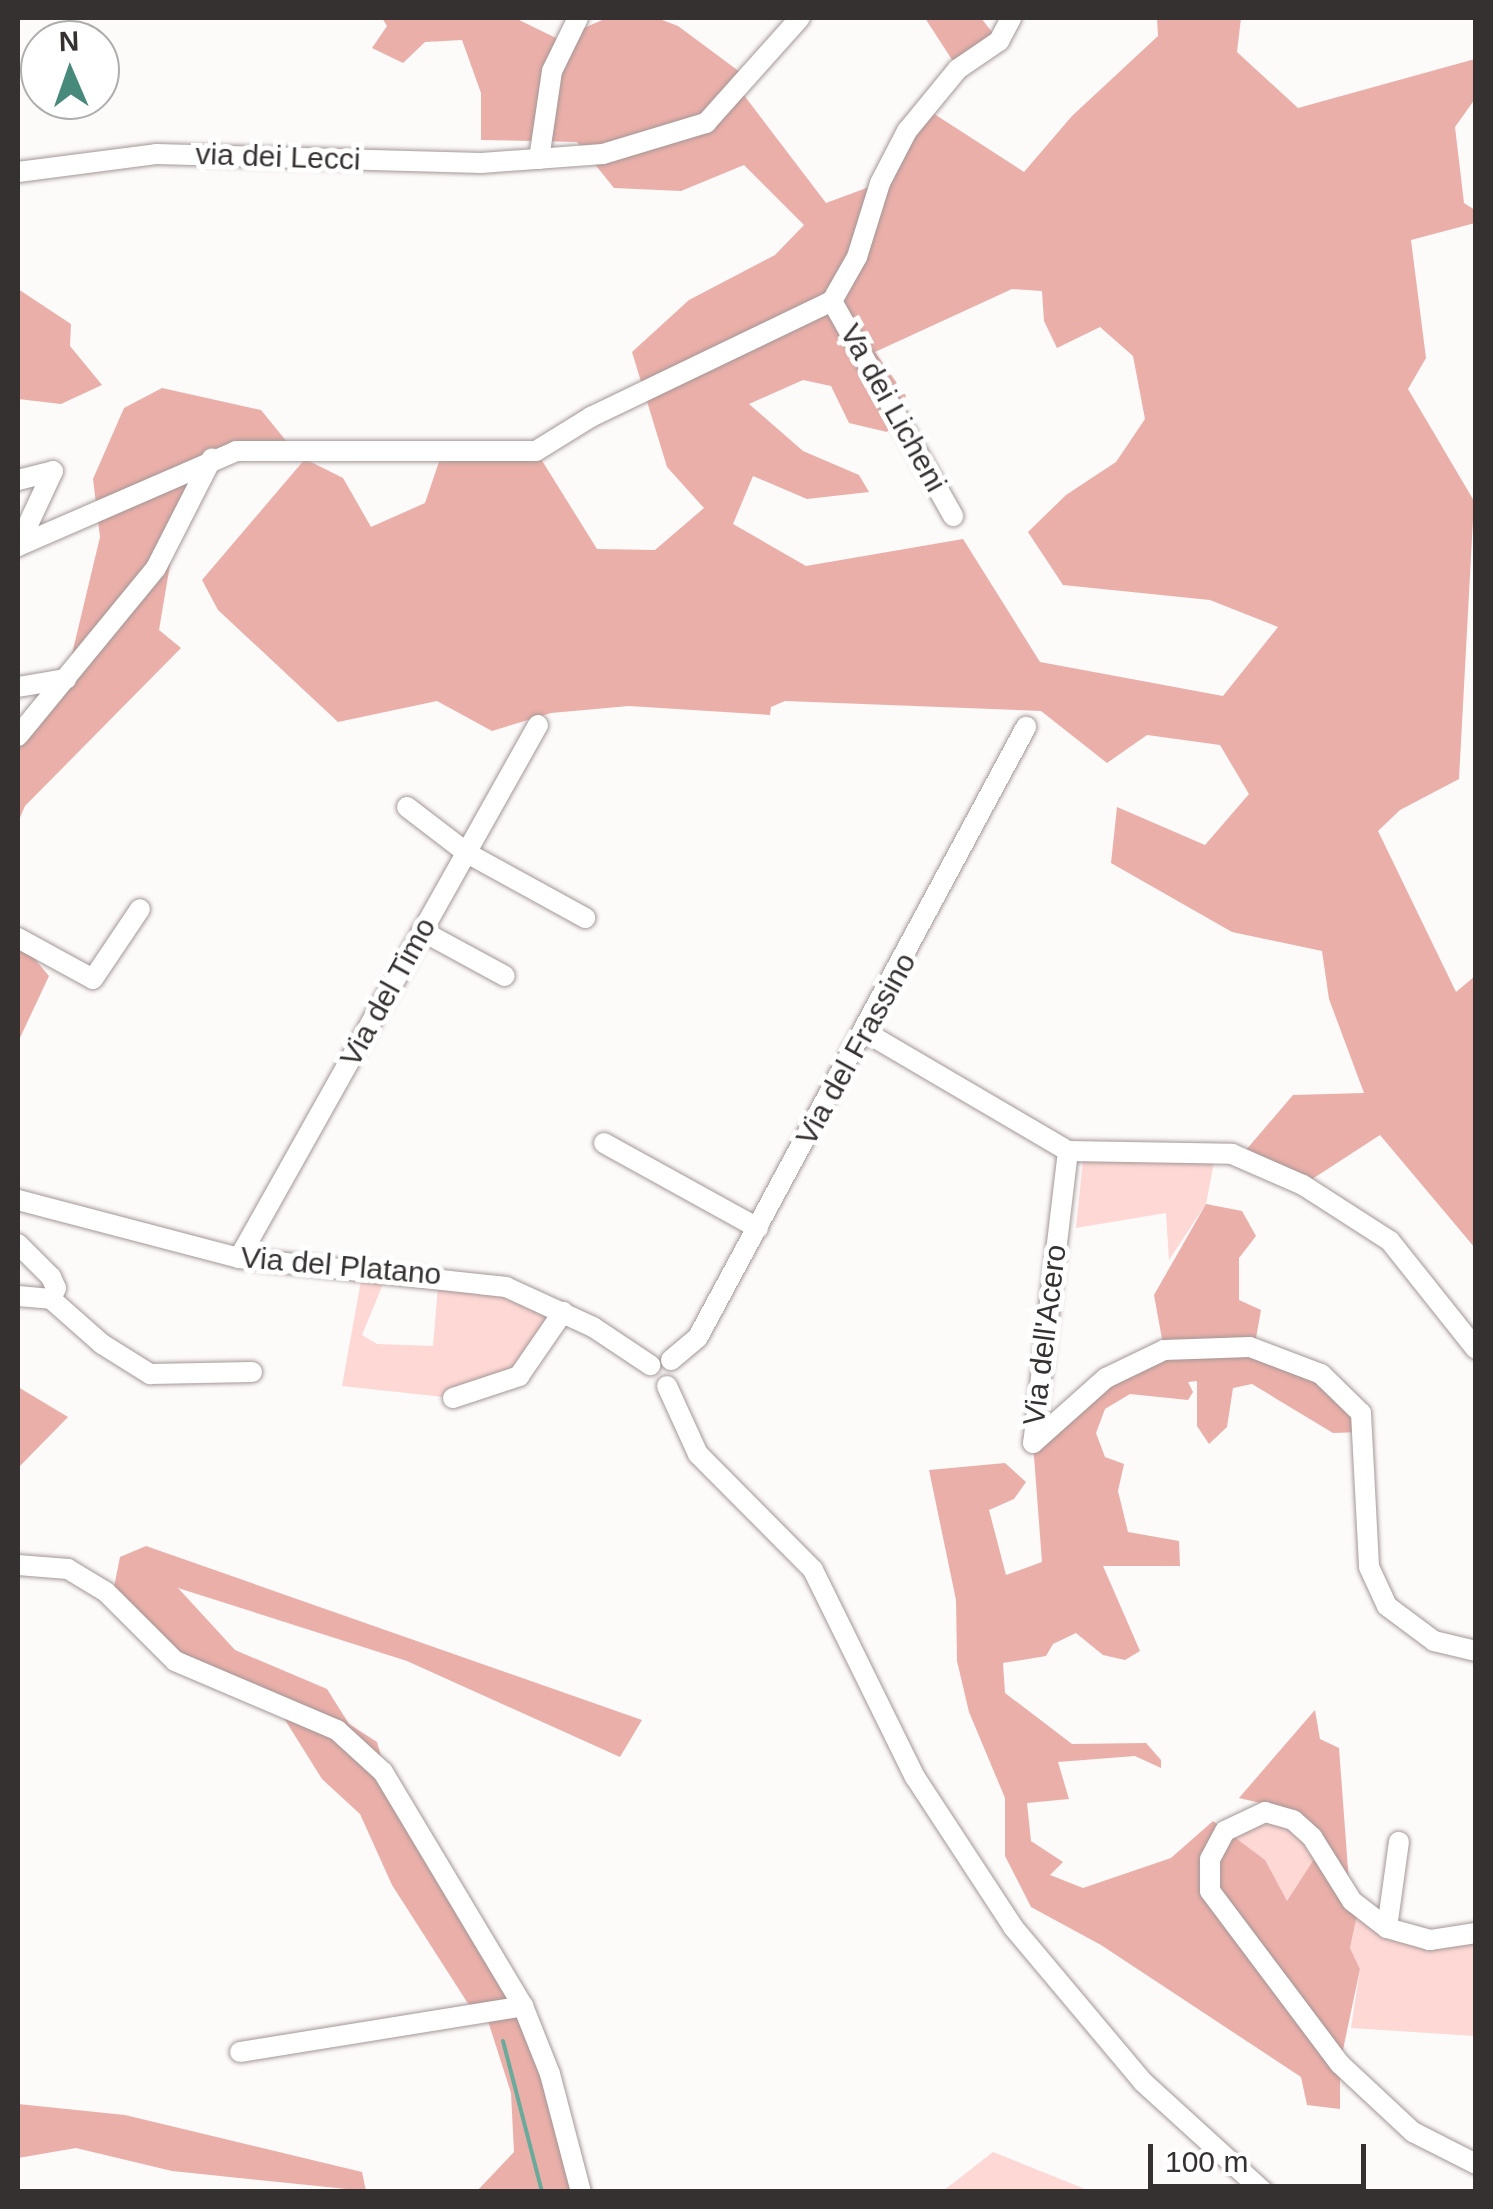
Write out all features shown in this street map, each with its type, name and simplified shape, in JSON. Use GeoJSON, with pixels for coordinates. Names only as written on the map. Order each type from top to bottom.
{"type":"FeatureCollection","features":[{"type":"Feature","properties":{"kind":"street"},"geometry":{"type":"LineString","coordinates":[[578,18],[552,72],[537,136],[539,159],[603,154],[706,124],[800,18]]}},
{"type":"Feature","properties":{"kind":"street"},"geometry":{"type":"LineString","coordinates":[[18,480],[53,471],[18,546],[212,458],[236,451],[536,451],[832,300],[857,257],[880,183],[907,131],[958,68],[999,41],[1011,18]]}},
{"type":"Feature","properties":{"kind":"street","name":"via dei Lecci"},"geometry":{"type":"LineString","coordinates":[[18,172],[156,154],[539,159]]}},
{"type":"Feature","properties":{"kind":"street","name":"Va dei Licheni"},"geometry":{"type":"LineString","coordinates":[[832,300],[953,516]]}},
{"type":"Feature","properties":{"kind":"street"},"geometry":{"type":"LineString","coordinates":[[18,736],[156,568],[212,458]]}},
{"type":"Feature","properties":{"kind":"street"},"geometry":{"type":"LineString","coordinates":[[18,687],[66,679]]}},
{"type":"Feature","properties":{"kind":"street","name":"Via del Timo"},"geometry":{"type":"LineString","coordinates":[[238,1258],[538,726]]}},
{"type":"Feature","properties":{"kind":"street","name":"Via del Frassino"},"geometry":{"type":"LineString","coordinates":[[660,1362],[698,1337],[1026,727]]}},
{"type":"Feature","properties":{"kind":"street"},"geometry":{"type":"LineString","coordinates":[[407,807],[467,852],[585,918]]}},
{"type":"Feature","properties":{"kind":"street"},"geometry":{"type":"LineString","coordinates":[[18,938],[93,979],[140,908]]}},
{"type":"Feature","properties":{"kind":"street"},"geometry":{"type":"LineString","coordinates":[[422,932],[505,976]]}},
{"type":"Feature","properties":{"kind":"street"},"geometry":{"type":"LineString","coordinates":[[865,1032],[1068,1150],[1232,1154],[1303,1185],[1390,1241],[1476,1349]]}},
{"type":"Feature","properties":{"kind":"street"},"geometry":{"type":"LineString","coordinates":[[604,1143],[758,1228]]}},
{"type":"Feature","properties":{"kind":"street","name":"Via dell'Acero"},"geometry":{"type":"LineString","coordinates":[[1068,1150],[1032,1443],[1106,1378],[1164,1350],[1250,1347],[1321,1374],[1361,1413],[1369,1567],[1387,1606],[1434,1641],[1476,1651]]}},
{"type":"Feature","properties":{"kind":"street","name":"Via del Platano"},"geometry":{"type":"LineString","coordinates":[[18,1200],[238,1258],[476,1279],[563,1312],[660,1362]]}},
{"type":"Feature","properties":{"kind":"street"},"geometry":{"type":"LineString","coordinates":[[18,1244],[51,1277],[56,1288],[51,1299]]}},
{"type":"Feature","properties":{"kind":"street"},"geometry":{"type":"LineString","coordinates":[[18,1296],[51,1299],[102,1344],[150,1374],[252,1372]]}},
{"type":"Feature","properties":{"kind":"street"},"geometry":{"type":"LineString","coordinates":[[454,1398],[519,1376],[563,1312]]}},
{"type":"Feature","properties":{"kind":"street"},"geometry":{"type":"LineString","coordinates":[[660,1362],[677,1376],[667,1386],[698,1454],[813,1570],[915,1778],[1013,1927],[1143,2082],[1264,2192]]}},
{"type":"Feature","properties":{"kind":"street"},"geometry":{"type":"LineString","coordinates":[[18,1565],[68,1569],[106,1592],[175,1661],[337,1730],[404,1798],[522,2006],[550,2074],[581,2192]]}},
{"type":"Feature","properties":{"kind":"street"},"geometry":{"type":"LineString","coordinates":[[1476,1933],[1430,1940],[1388,1928],[1352,1901],[1312,1836],[1293,1820],[1265,1812],[1246,1816],[1225,1831],[1210,1858],[1210,1892],[1340,2064],[1413,2132],[1476,2164]]}},
{"type":"Feature","properties":{"kind":"street"},"geometry":{"type":"LineString","coordinates":[[1388,1928],[1399,1842]]}},
{"type":"Feature","properties":{"kind":"street"},"geometry":{"type":"LineString","coordinates":[[240,2052],[522,2006]]}},
{"type":"Feature","properties":{"kind":"shaded area"},"geometry":{"type":"Polygon","coordinates":[[[382,18],[515,18],[558,39],[607,18],[657,18],[678,26],[748,78],[740,90],[826,203],[880,183],[925,108],[1024,172],[1072,116],[1158,36],[1157,18],[1241,18],[1237,52],[1298,108],[1475,59],[1475,99],[1455,127],[1464,203],[1475,210],[1475,223],[1411,240],[1426,358],[1408,389],[1474,501],[1459,779],[1400,810],[1378,831],[1456,992],[1475,976],[1475,1248],[1380,1135],[1303,1185],[1240,1157],[1293,1095],[1364,1093],[1329,999],[1322,951],[1232,932],[1111,863],[1117,807],[1205,845],[1249,794],[1220,745],[1147,735],[1107,763],[1041,711],[785,701],[771,707],[770,715],[629,706],[551,713],[492,731],[437,701],[338,722],[218,610],[202,580],[305,459],[343,478],[371,527],[425,503],[442,453],[536,451],[597,549],[655,550],[704,508],[667,467],[632,352],[689,300],[775,255],[804,225],[744,165],[681,191],[614,188],[577,142],[481,140],[481,93],[462,40],[425,42],[403,63],[372,48],[387,26],[382,18]],[[1012,289],[875,352],[906,396],[887,432],[849,423],[831,386],[803,380],[749,404],[803,451],[859,475],[869,492],[807,499],[753,476],[733,524],[806,566],[963,539],[1040,662],[1223,696],[1278,627],[1210,600],[1063,585],[1028,532],[1066,495],[1116,462],[1145,419],[1133,356],[1100,327],[1057,348],[1044,321],[1042,291],[1012,289]]]}},
{"type":"Feature","properties":{"kind":"shaded area"},"geometry":{"type":"Polygon","coordinates":[[[925,18],[981,18],[999,41],[958,69],[925,18]]]}},
{"type":"Feature","properties":{"kind":"shaded area"},"geometry":{"type":"Polygon","coordinates":[[[18,289],[71,324],[70,346],[102,385],[61,404],[18,399],[18,289]]]}},
{"type":"Feature","properties":{"kind":"shaded area"},"geometry":{"type":"Polygon","coordinates":[[[162,388],[261,410],[296,453],[205,461],[175,535],[159,630],[181,648],[25,806],[18,822],[18,720],[45,704],[66,679],[100,537],[93,479],[124,408],[162,388]]]}},
{"type":"Feature","properties":{"kind":"shaded area"},"geometry":{"type":"Polygon","coordinates":[[[18,939],[49,976],[18,1042],[18,939]]]}},
{"type":"Feature","properties":{"kind":"shaded area"},"geometry":{"type":"Polygon","coordinates":[[[1083,1160],[1214,1162],[1206,1204],[1169,1260],[1166,1213],[1076,1228],[1083,1160]]]}},
{"type":"Feature","properties":{"kind":"shaded area"},"geometry":{"type":"Polygon","coordinates":[[[1206,1204],[1242,1211],[1256,1236],[1239,1258],[1239,1300],[1261,1310],[1254,1349],[1321,1374],[1362,1432],[1333,1433],[1252,1384],[1233,1388],[1227,1427],[1209,1444],[1197,1426],[1197,1381],[1188,1382],[1193,1392],[1188,1400],[1130,1394],[1105,1409],[1096,1433],[1105,1457],[1124,1464],[1118,1491],[1128,1532],[1179,1541],[1180,1566],[1103,1566],[1140,1651],[1125,1660],[1103,1655],[1076,1633],[1053,1644],[1046,1656],[1003,1663],[1005,1693],[1072,1744],[1146,1743],[1161,1760],[1161,1768],[1135,1756],[1058,1762],[1069,1799],[1027,1803],[1031,1841],[1063,1862],[1050,1875],[1083,1888],[1171,1858],[1213,1821],[1265,1860],[1287,1901],[1320,1850],[1298,1812],[1239,1798],[1315,1710],[1320,1739],[1339,1748],[1350,1896],[1359,1906],[1350,1948],[1360,1969],[1340,2064],[1340,2109],[1307,2105],[1301,2077],[1101,1945],[1031,1907],[1005,1856],[1005,1798],[969,1712],[957,1661],[956,1600],[929,1470],[1005,1463],[1026,1482],[1014,1499],[989,1510],[1006,1575],[1042,1562],[1033,1443],[1106,1378],[1164,1350],[1154,1295],[1206,1204]]]}},
{"type":"Feature","properties":{"kind":"shaded area"},"geometry":{"type":"Polygon","coordinates":[[[363,1270],[388,1272],[362,1335],[377,1344],[433,1346],[439,1275],[563,1312],[519,1376],[453,1398],[342,1386],[363,1270]]]}},
{"type":"Feature","properties":{"kind":"shaded area"},"geometry":{"type":"Polygon","coordinates":[[[18,1387],[68,1417],[19,1467],[18,1465],[18,1387]]]}},
{"type":"Feature","properties":{"kind":"shaded area"},"geometry":{"type":"Polygon","coordinates":[[[146,1546],[642,1720],[620,1757],[407,1661],[178,1588],[235,1650],[327,1689],[349,1724],[377,1742],[387,1777],[523,2006],[582,2191],[477,2191],[514,2152],[511,2093],[488,2021],[467,2002],[392,1885],[360,1814],[322,1779],[277,1707],[175,1661],[114,1587],[120,1557],[146,1546]]]}},
{"type":"Feature","properties":{"kind":"shaded area"},"geometry":{"type":"Polygon","coordinates":[[[1265,1812],[1320,1851],[1287,1902],[1265,1862],[1225,1831],[1265,1812]]]}},
{"type":"Feature","properties":{"kind":"shaded area"},"geometry":{"type":"Polygon","coordinates":[[[1359,1906],[1387,1928],[1475,1933],[1475,2036],[1351,2028],[1360,1969],[1350,1948],[1359,1906]]]}},
{"type":"Feature","properties":{"kind":"shaded area"},"geometry":{"type":"Polygon","coordinates":[[[18,2104],[125,2115],[362,2172],[366,2191],[172,2171],[76,2148],[18,2158],[18,2104]]]}},
{"type":"Feature","properties":{"kind":"shaded area"},"geometry":{"type":"Polygon","coordinates":[[[993,2152],[1090,2191],[943,2191],[993,2152]]]}},
{"type":"Feature","properties":{"kind":"waterway"},"geometry":{"type":"LineString","coordinates":[[503,2041],[542,2192]]}}]}
